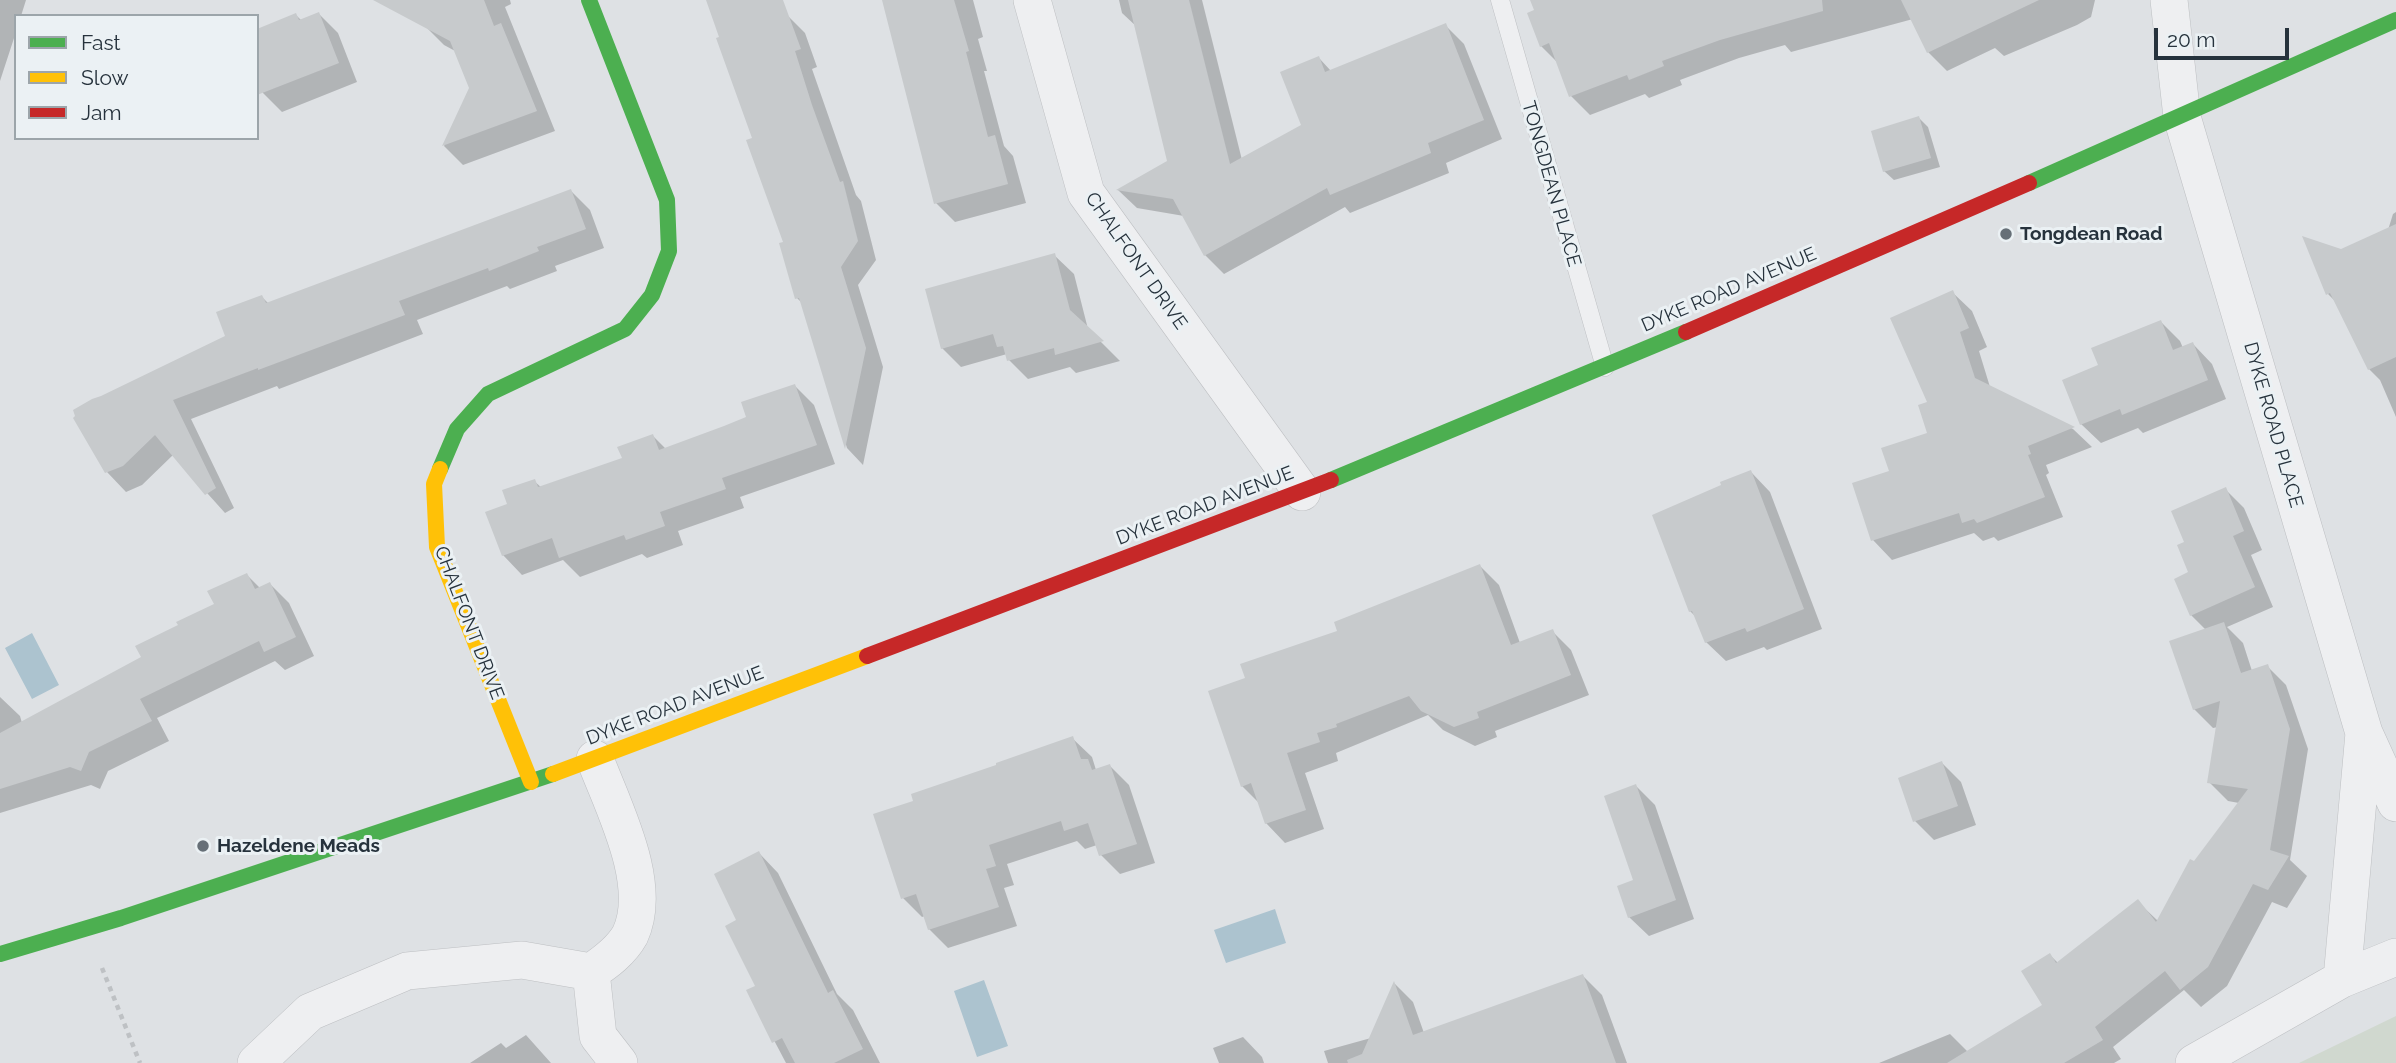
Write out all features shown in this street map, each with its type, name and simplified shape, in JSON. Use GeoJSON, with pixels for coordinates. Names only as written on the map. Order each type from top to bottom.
{"type":"FeatureCollection","features":[{"type":"Feature","properties":{"kind":"street","name":"CHALFONT DRIVE"},"geometry":{"type":"LineString","coordinates":[[531,782],[437,547],[434,484],[457,429],[488,394],[625,329],[652,295],[669,251],[667,200],[589,0]]}},
{"type":"Feature","properties":{"kind":"street","name":"CHALFONT DRIVE"},"geometry":{"type":"LineString","coordinates":[[1032,0],[1086,193],[1302,492]]}},
{"type":"Feature","properties":{"kind":"street"},"geometry":{"type":"LineString","coordinates":[[2169,0],[2182,117]]}},
{"type":"Feature","properties":{"kind":"street","name":"DYKE ROAD AVENUE"},"geometry":{"type":"LineString","coordinates":[[0,954],[531,782],[1302,492],[1605,367],[2182,117],[2396,20]]}},
{"type":"Feature","properties":{"kind":"street","name":"DYKE ROAD PLACE"},"geometry":{"type":"LineString","coordinates":[[2182,117],[2364,733]]}},
{"type":"Feature","properties":{"kind":"street"},"geometry":{"type":"LineString","coordinates":[[2364,733],[2396,803]]}},
{"type":"Feature","properties":{"kind":"street"},"geometry":{"type":"LineString","coordinates":[[2342,979],[2364,733]]}},
{"type":"Feature","properties":{"kind":"street"},"geometry":{"type":"LineString","coordinates":[[256,1063],[310,1012],[407,971],[522,960],[591,972],[613,957],[630,934],[638,897],[634,863],[595,759]]}},
{"type":"Feature","properties":{"kind":"street"},"geometry":{"type":"LineString","coordinates":[[2194,1063],[2342,979],[2396,957]]}},
{"type":"Feature","properties":{"kind":"street"},"geometry":{"type":"LineString","coordinates":[[591,972],[598,1036],[619,1063]]}},
{"type":"Feature","properties":{"kind":"lane","name":"TONGDEAN PLACE"},"geometry":{"type":"LineString","coordinates":[[1500,0],[1605,367]]}},
{"type":"Feature","properties":{"kind":"path"},"geometry":{"type":"LineString","coordinates":[[87,928],[114,1002],[141,1063]]}},
{"type":"Feature","properties":{"kind":"shaded area"},"geometry":{"type":"Polygon","coordinates":[[[2396,1016],[2396,1063],[2299,1063],[2396,1016]]]}},
{"type":"Feature","properties":{"kind":"water"},"geometry":{"type":"Polygon","coordinates":[[[32,633],[59,685],[32,699],[5,648],[32,633]]]}},
{"type":"Feature","properties":{"kind":"water"},"geometry":{"type":"Polygon","coordinates":[[[1275,909],[1286,943],[1226,963],[1214,930],[1275,909]]]}},
{"type":"Feature","properties":{"kind":"water"},"geometry":{"type":"Polygon","coordinates":[[[984,980],[1008,1046],[977,1057],[954,991],[984,980]]]}},
{"type":"Feature","properties":{"kind":"building"},"geometry":{"type":"Polygon","coordinates":[[[373,0],[484,0],[494,26],[501,23],[537,111],[442,146],[469,88],[450,41],[373,0]]]}},
{"type":"Feature","properties":{"kind":"building"},"geometry":{"type":"Polygon","coordinates":[[[706,0],[783,0],[801,49],[795,51],[812,105],[840,182],[843,181],[858,241],[841,267],[866,348],[845,449],[799,298],[795,299],[779,243],[783,242],[746,140],[752,138],[716,38],[719,37],[706,0]]]}},
{"type":"Feature","properties":{"kind":"building"},"geometry":{"type":"Polygon","coordinates":[[[882,0],[954,0],[969,51],[966,52],[988,137],[995,135],[1008,184],[934,204],[882,0]]]}},
{"type":"Feature","properties":{"kind":"building"},"geometry":{"type":"Polygon","coordinates":[[[1128,0],[1189,0],[1230,164],[1301,125],[1280,72],[1319,56],[1325,72],[1446,23],[1484,120],[1428,143],[1431,153],[1330,195],[1327,188],[1204,256],[1173,199],[1116,190],[1167,161],[1128,0]]]}},
{"type":"Feature","properties":{"kind":"building"},"geometry":{"type":"Polygon","coordinates":[[[1530,0],[1822,0],[1823,11],[1720,40],[1662,61],[1664,66],[1629,80],[1627,75],[1569,97],[1549,43],[1540,47],[1527,13],[1534,10],[1530,0]]]}},
{"type":"Feature","properties":{"kind":"building"},"geometry":{"type":"Polygon","coordinates":[[[1901,0],[2039,0],[1927,53],[1901,0]]]}},
{"type":"Feature","properties":{"kind":"building"},"geometry":{"type":"Polygon","coordinates":[[[319,12],[339,63],[259,94],[259,28],[296,13],[299,20],[319,12]]]}},
{"type":"Feature","properties":{"kind":"building"},"geometry":{"type":"Polygon","coordinates":[[[1919,116],[1931,158],[1883,172],[1871,131],[1919,116]]]}},
{"type":"Feature","properties":{"kind":"building"},"geometry":{"type":"Polygon","coordinates":[[[571,189],[586,229],[537,247],[539,251],[489,271],[488,268],[399,301],[405,315],[173,400],[216,488],[205,495],[155,435],[123,466],[105,473],[73,418],[73,410],[92,399],[225,336],[216,312],[262,295],[266,303],[571,189]]]}},
{"type":"Feature","properties":{"kind":"building"},"geometry":{"type":"Polygon","coordinates":[[[2396,224],[2396,357],[2368,370],[2330,293],[2326,295],[2302,236],[2341,249],[2396,224]]]}},
{"type":"Feature","properties":{"kind":"building"},"geometry":{"type":"Polygon","coordinates":[[[1055,253],[1070,310],[1104,341],[1055,355],[1054,348],[1007,361],[1003,346],[997,347],[993,334],[941,349],[925,289],[1055,253]]]}},
{"type":"Feature","properties":{"kind":"building"},"geometry":{"type":"Polygon","coordinates":[[[1953,290],[1969,328],[1960,332],[1975,378],[2075,427],[2028,446],[2031,454],[2028,455],[2045,497],[1977,523],[1974,519],[1962,523],[1959,513],[1871,541],[1852,483],[1889,471],[1881,448],[1927,433],[1918,405],[1927,402],[1890,318],[1953,290]]]}},
{"type":"Feature","properties":{"kind":"building"},"geometry":{"type":"Polygon","coordinates":[[[2161,320],[2173,350],[2193,342],[2208,380],[2122,415],[2120,409],[2080,425],[2062,380],[2098,365],[2091,348],[2161,320]]]}},
{"type":"Feature","properties":{"kind":"building"},"geometry":{"type":"Polygon","coordinates":[[[795,384],[817,445],[722,478],[726,489],[660,512],[665,526],[626,540],[624,535],[559,558],[552,538],[502,556],[485,512],[507,504],[502,490],[535,479],[538,487],[622,458],[617,447],[653,434],[659,450],[746,417],[741,402],[795,384]]]}},
{"type":"Feature","properties":{"kind":"building"},"geometry":{"type":"Polygon","coordinates":[[[1751,470],[1804,609],[1747,632],[1745,628],[1705,643],[1692,611],[1689,612],[1652,515],[1751,470]]]}},
{"type":"Feature","properties":{"kind":"building"},"geometry":{"type":"Polygon","coordinates":[[[2226,487],[2244,531],[2233,536],[2255,587],[2190,616],[2174,579],[2188,572],[2177,545],[2184,542],[2171,511],[2226,487]]]}},
{"type":"Feature","properties":{"kind":"building"},"geometry":{"type":"Polygon","coordinates":[[[1480,564],[1511,645],[1553,629],[1571,675],[1477,712],[1479,718],[1454,727],[1421,711],[1409,696],[1317,733],[1320,742],[1287,753],[1306,810],[1265,824],[1251,783],[1241,787],[1208,691],[1245,678],[1240,664],[1337,631],[1334,622],[1480,564]]]}},
{"type":"Feature","properties":{"kind":"building"},"geometry":{"type":"Polygon","coordinates":[[[247,573],[255,589],[270,582],[296,637],[264,652],[259,641],[140,699],[152,721],[89,752],[81,771],[70,767],[0,789],[0,733],[141,657],[135,646],[214,604],[207,591],[247,573]]]}},
{"type":"Feature","properties":{"kind":"building"},"geometry":{"type":"Polygon","coordinates":[[[2224,622],[2241,673],[2268,664],[2290,729],[2270,850],[2289,856],[2268,890],[2253,884],[2208,967],[2180,990],[2165,971],[2095,1027],[2103,1040],[2064,1063],[1947,1063],[2042,1005],[2021,971],[2050,953],[2056,963],[2138,899],[2156,922],[2190,859],[2194,861],[2248,789],[2207,783],[2220,701],[2193,710],[2169,641],[2224,622]]]}},
{"type":"Feature","properties":{"kind":"building"},"geometry":{"type":"Polygon","coordinates":[[[1073,736],[1081,759],[1088,759],[1092,770],[1110,764],[1137,844],[1099,856],[1088,823],[1064,831],[1061,821],[989,845],[996,866],[986,869],[999,907],[928,930],[916,894],[901,899],[873,814],[913,801],[911,794],[1073,736]]]}},
{"type":"Feature","properties":{"kind":"building"},"geometry":{"type":"Polygon","coordinates":[[[1942,761],[1958,806],[1913,822],[1898,778],[1942,761]]]}},
{"type":"Feature","properties":{"kind":"building"},"geometry":{"type":"Polygon","coordinates":[[[1636,784],[1676,900],[1628,918],[1617,886],[1633,880],[1604,796],[1636,784]]]}},
{"type":"Feature","properties":{"kind":"building"},"geometry":{"type":"Polygon","coordinates":[[[759,851],[828,993],[833,990],[863,1049],[834,1063],[795,1063],[782,1038],[772,1043],[746,990],[755,986],[725,926],[736,920],[714,874],[759,851]]]}},
{"type":"Feature","properties":{"kind":"building"},"geometry":{"type":"Polygon","coordinates":[[[1583,974],[1616,1063],[1348,1063],[1347,1060],[1362,1054],[1394,981],[1413,1035],[1583,974]]]}},
{"type":"Feature","properties":{"kind":"traffic: fast"},"geometry":{"type":"LineString","coordinates":[[440,469],[457,429],[488,394],[625,329],[652,295],[669,251],[667,200],[589,0]]}},
{"type":"Feature","properties":{"kind":"traffic: fast"},"geometry":{"type":"LineString","coordinates":[[2029,183],[2396,20]]}},
{"type":"Feature","properties":{"kind":"traffic: fast"},"geometry":{"type":"LineString","coordinates":[[1331,480],[1686,332]]}},
{"type":"Feature","properties":{"kind":"traffic: fast"},"geometry":{"type":"LineString","coordinates":[[0,954],[121,918],[553,774]]}},
{"type":"Feature","properties":{"kind":"traffic: slow"},"geometry":{"type":"LineString","coordinates":[[440,469],[434,484],[437,547],[531,782]]}},
{"type":"Feature","properties":{"kind":"traffic: slow"},"geometry":{"type":"LineString","coordinates":[[553,774],[867,656]]}},
{"type":"Feature","properties":{"kind":"traffic: jam"},"geometry":{"type":"LineString","coordinates":[[1686,332],[2029,183]]}},
{"type":"Feature","properties":{"kind":"traffic: jam"},"geometry":{"type":"LineString","coordinates":[[867,656],[1331,480]]}},
{"type":"Feature","properties":{"kind":"place","name":"Tongdean Road"},"geometry":{"type":"Point","coordinates":[2006,234]}},
{"type":"Feature","properties":{"kind":"place","name":"Hazeldene Meads"},"geometry":{"type":"Point","coordinates":[203,846]}}]}
